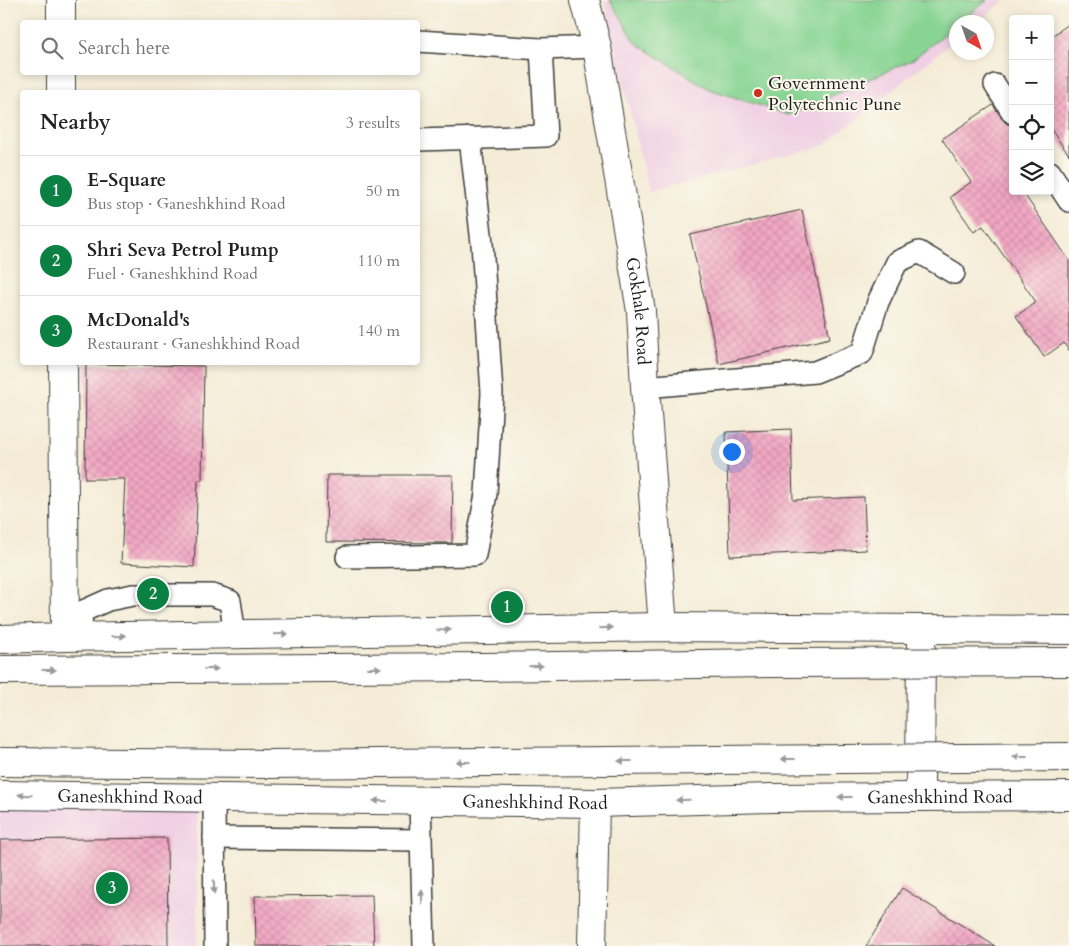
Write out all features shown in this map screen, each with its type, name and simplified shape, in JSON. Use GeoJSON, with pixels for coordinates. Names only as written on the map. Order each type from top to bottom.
{"type":"FeatureCollection","features":[{"type":"Feature","properties":{"kind":"main road"},"geometry":{"type":"LineString","coordinates":[[61,0],[61,20]]}},
{"type":"Feature","properties":{"kind":"main road","name":"Gokhale Road"},"geometry":{"type":"LineString","coordinates":[[585,0],[597,47],[641,311],[663,628]]}},
{"type":"Feature","properties":{"kind":"main road"},"geometry":{"type":"LineString","coordinates":[[61,75],[61,90]]}},
{"type":"Feature","properties":{"kind":"main road"},"geometry":{"type":"LineString","coordinates":[[63,365],[74,637]]}},
{"type":"Feature","properties":{"kind":"main road"},"geometry":{"type":"LineString","coordinates":[[0,639],[663,628],[1069,630]]}},
{"type":"Feature","properties":{"kind":"main road"},"geometry":{"type":"LineString","coordinates":[[920,797],[921,629]]}},
{"type":"Feature","properties":{"kind":"main road"},"geometry":{"type":"LineString","coordinates":[[0,670],[1069,662]]}},
{"type":"Feature","properties":{"kind":"main road"},"geometry":{"type":"LineString","coordinates":[[0,762],[269,764],[1069,757]]}},
{"type":"Feature","properties":{"kind":"main road","name":"Ganeshkhind Road"},"geometry":{"type":"LineString","coordinates":[[0,794],[595,803],[771,798],[1069,796]]}},
{"type":"Feature","properties":{"kind":"main road"},"geometry":{"type":"LineString","coordinates":[[592,946],[595,803]]}},
{"type":"Feature","properties":{"kind":"lane"},"geometry":{"type":"LineString","coordinates":[[420,41],[541,48],[597,47]]}},
{"type":"Feature","properties":{"kind":"lane"},"geometry":{"type":"LineString","coordinates":[[420,140],[546,136],[541,48]]}},
{"type":"Feature","properties":{"kind":"lane"},"geometry":{"type":"LineString","coordinates":[[995,85],[1009,107]]}},
{"type":"Feature","properties":{"kind":"lane"},"geometry":{"type":"LineString","coordinates":[[347,557],[474,555],[486,494],[492,393],[482,243],[470,138]]}},
{"type":"Feature","properties":{"kind":"lane"},"geometry":{"type":"LineString","coordinates":[[1054,178],[1069,201]]}},
{"type":"Feature","properties":{"kind":"lane"},"geometry":{"type":"LineString","coordinates":[[645,387],[815,372],[862,353],[878,302],[897,262],[919,252],[954,273]]}},
{"type":"Feature","properties":{"kind":"lane"},"geometry":{"type":"LineString","coordinates":[[74,637],[80,612],[108,600],[133,595],[177,594],[212,595],[230,602],[235,635]]}},
{"type":"Feature","properties":{"kind":"lane"},"geometry":{"type":"LineString","coordinates":[[214,798],[215,946]]}},
{"type":"Feature","properties":{"kind":"lane"},"geometry":{"type":"LineString","coordinates":[[420,801],[424,946]]}},
{"type":"Feature","properties":{"kind":"lane"},"geometry":{"type":"LineString","coordinates":[[214,838],[420,840]]}},
{"type":"Feature","properties":{"kind":"shaded area","name":"Government Polytechnic Pune"},"geometry":{"type":"Polygon","coordinates":[[[604,0],[1005,0],[986,15],[949,15],[949,45],[823,146],[649,192],[604,0]]]}},
{"type":"Feature","properties":{"kind":"shaded area"},"geometry":{"type":"Polygon","coordinates":[[[197,806],[197,946],[0,946],[0,808],[197,806]]]}},
{"type":"Feature","properties":{"kind":"green space"},"geometry":{"type":"Polygon","coordinates":[[[610,0],[988,0],[968,15],[949,15],[949,31],[912,60],[789,115],[709,89],[636,43],[610,0]]]}},
{"type":"Feature","properties":{"kind":"building"},"geometry":{"type":"Polygon","coordinates":[[[1069,24],[1069,155],[1054,134],[1054,34],[1069,24]]]}},
{"type":"Feature","properties":{"kind":"building"},"geometry":{"type":"Polygon","coordinates":[[[993,105],[1003,120],[1009,124],[1009,195],[1025,195],[1069,260],[1069,351],[1064,343],[1044,357],[1016,316],[1036,302],[983,226],[974,232],[950,197],[971,182],[942,139],[993,105]]]}},
{"type":"Feature","properties":{"kind":"building"},"geometry":{"type":"Polygon","coordinates":[[[802,210],[830,338],[719,364],[690,235],[802,210]]]}},
{"type":"Feature","properties":{"kind":"building"},"geometry":{"type":"Polygon","coordinates":[[[86,365],[204,366],[202,480],[198,480],[194,567],[121,563],[125,479],[85,479],[86,365]]]}},
{"type":"Feature","properties":{"kind":"building"},"geometry":{"type":"Polygon","coordinates":[[[791,429],[793,500],[864,497],[866,550],[730,556],[726,432],[791,429]]]}},
{"type":"Feature","properties":{"kind":"building"},"geometry":{"type":"Polygon","coordinates":[[[327,475],[453,475],[452,543],[326,542],[327,475]]]}},
{"type":"Feature","properties":{"kind":"building"},"geometry":{"type":"Polygon","coordinates":[[[167,838],[168,946],[0,946],[0,840],[167,838]]]}},
{"type":"Feature","properties":{"kind":"building"},"geometry":{"type":"Polygon","coordinates":[[[902,888],[995,946],[866,946],[902,888]]]}},
{"type":"Feature","properties":{"kind":"building"},"geometry":{"type":"Polygon","coordinates":[[[372,895],[374,946],[256,946],[255,896],[372,895]]]}},
{"type":"Feature","properties":{"kind":"place","name":"Government Polytechnic Pune"},"geometry":{"type":"Point","coordinates":[758,93]}},
{"type":"Feature","properties":{"kind":"place","name":"Shri Seva Petrol Pump"},"geometry":{"type":"Point","coordinates":[153,594]}},
{"type":"Feature","properties":{"kind":"place","name":"E-Square"},"geometry":{"type":"Point","coordinates":[507,607]}},
{"type":"Feature","properties":{"kind":"place","name":"McDonald's"},"geometry":{"type":"Point","coordinates":[112,888]}}]}
